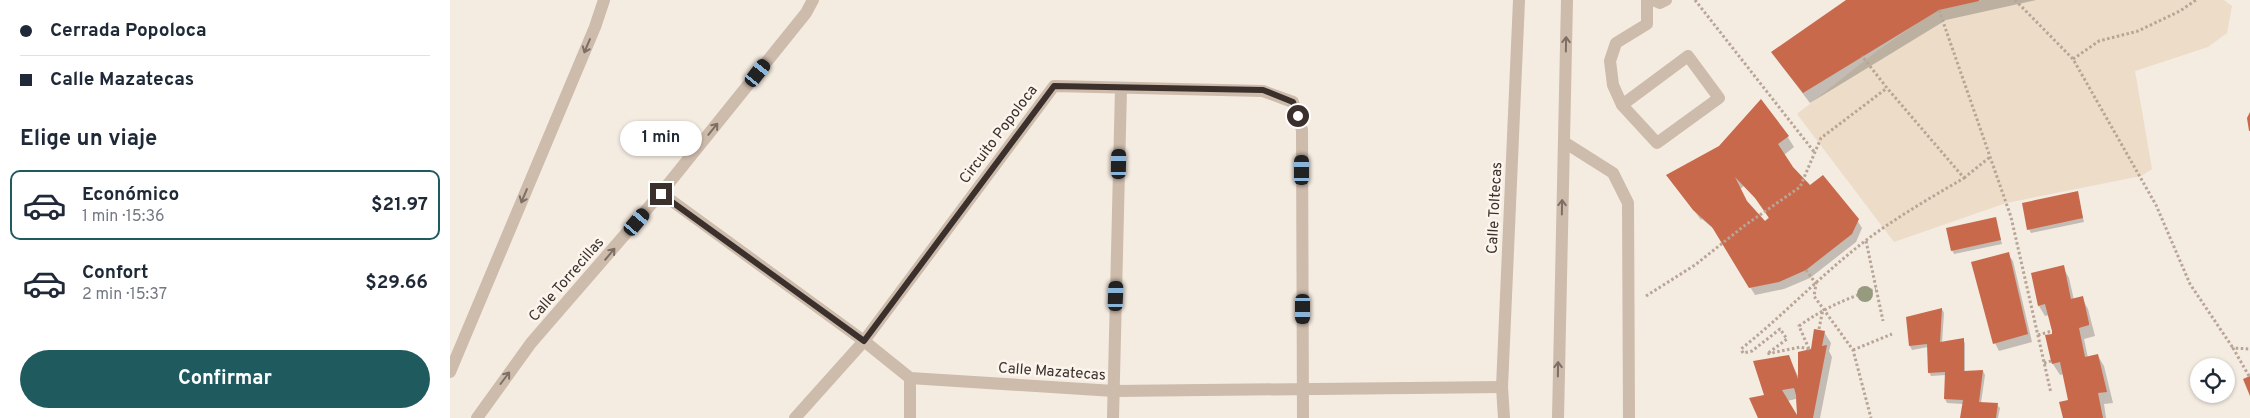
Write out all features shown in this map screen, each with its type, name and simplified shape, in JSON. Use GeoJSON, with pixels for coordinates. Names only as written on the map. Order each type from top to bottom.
{"type":"FeatureCollection","features":[{"type":"Feature","properties":{"kind":"street"},"geometry":{"type":"LineString","coordinates":[[450,372],[595,27],[604,0]]}},
{"type":"Feature","properties":{"kind":"street","name":"Calle Torrecillas"},"geometry":{"type":"LineString","coordinates":[[477,418],[531,343],[661,194],[806,13],[813,0]]}},
{"type":"Feature","properties":{"kind":"street","name":"Calle Toltecas"},"geometry":{"type":"LineString","coordinates":[[1504,418],[1502,387],[1519,0]]}},
{"type":"Feature","properties":{"kind":"street"},"geometry":{"type":"LineString","coordinates":[[1558,418],[1567,0]]}},
{"type":"Feature","properties":{"kind":"street"},"geometry":{"type":"LineString","coordinates":[[1622,105],[1688,56],[1719,98],[1657,143],[1622,105],[1613,85],[1610,61],[1616,43],[1647,24],[1647,0]]}},
{"type":"Feature","properties":{"kind":"street"},"geometry":{"type":"LineString","coordinates":[[1653,0],[1660,3],[1666,0]]}},
{"type":"Feature","properties":{"kind":"street","name":"Circuito Popoloca"},"geometry":{"type":"LineString","coordinates":[[795,418],[864,341],[1054,86],[1121,88]]}},
{"type":"Feature","properties":{"kind":"street"},"geometry":{"type":"LineString","coordinates":[[1113,418],[1121,88],[1263,90],[1293,102],[1302,130],[1303,418]]}},
{"type":"Feature","properties":{"kind":"street"},"geometry":{"type":"LineString","coordinates":[[1564,142],[1613,173],[1628,203],[1630,418]]}},
{"type":"Feature","properties":{"kind":"street"},"geometry":{"type":"LineString","coordinates":[[661,194],[864,341],[910,378],[910,418]]}},
{"type":"Feature","properties":{"kind":"street","name":"Calle Mazatecas"},"geometry":{"type":"LineString","coordinates":[[910,378],[1114,391],[1502,387]]}},
{"type":"Feature","properties":{"kind":"path"},"geometry":{"type":"LineString","coordinates":[[1695,0],[1814,153]]}},
{"type":"Feature","properties":{"kind":"path"},"geometry":{"type":"LineString","coordinates":[[2014,0],[2073,59],[2156,205],[2190,284],[2233,348],[2248,376]]}},
{"type":"Feature","properties":{"kind":"path"},"geometry":{"type":"LineString","coordinates":[[2073,59],[2099,41],[2138,31],[2180,11],[2196,0]]}},
{"type":"Feature","properties":{"kind":"path"},"geometry":{"type":"LineString","coordinates":[[1939,10],[2011,217],[2050,393]]}},
{"type":"Feature","properties":{"kind":"path"},"geometry":{"type":"LineString","coordinates":[[1862,56],[1886,88],[1964,178]]}},
{"type":"Feature","properties":{"kind":"path"},"geometry":{"type":"LineString","coordinates":[[1629,307],[1695,265],[1744,226],[1800,187],[1821,138],[1886,88]]}},
{"type":"Feature","properties":{"kind":"path"},"geometry":{"type":"LineString","coordinates":[[1876,289],[1846,298],[1823,309],[1799,326],[1809,349],[1800,347],[1768,354],[1787,339],[1780,329],[1752,351],[1743,353],[1741,349],[1775,322],[1866,241],[1883,228],[1964,178],[1990,157]]}},
{"type":"Feature","properties":{"kind":"path"},"geometry":{"type":"LineString","coordinates":[[1866,241],[1883,321]]}},
{"type":"Feature","properties":{"kind":"path"},"geometry":{"type":"LineString","coordinates":[[1806,270],[1816,284],[1814,296],[1853,350],[1871,418]]}},
{"type":"Feature","properties":{"kind":"path"},"geometry":{"type":"LineString","coordinates":[[2031,305],[2038,304]]}},
{"type":"Feature","properties":{"kind":"path"},"geometry":{"type":"LineString","coordinates":[[1819,329],[1823,309]]}},
{"type":"Feature","properties":{"kind":"path"},"geometry":{"type":"LineString","coordinates":[[2038,335],[2052,331]]}},
{"type":"Feature","properties":{"kind":"path"},"geometry":{"type":"LineString","coordinates":[[1853,350],[1892,334]]}},
{"type":"Feature","properties":{"kind":"path"},"geometry":{"type":"LineString","coordinates":[[2233,348],[2250,349]]}},
{"type":"Feature","properties":{"kind":"path"},"geometry":{"type":"LineString","coordinates":[[2044,363],[2051,362]]}},
{"type":"Feature","properties":{"kind":"shaded area"},"geometry":{"type":"Polygon","coordinates":[[[1982,0],[2224,0],[2232,6],[2227,33],[2208,47],[2135,71],[2152,169],[2141,176],[2006,203],[1894,242],[1797,114],[1877,51],[1922,20],[1939,10],[1982,0]]]}},
{"type":"Feature","properties":{"kind":"building"},"geometry":{"type":"Polygon","coordinates":[[[1846,0],[1979,1],[1939,10],[1803,93],[1771,52],[1846,0]]]}},
{"type":"Feature","properties":{"kind":"building"},"geometry":{"type":"Polygon","coordinates":[[[1761,99],[1789,136],[1778,144],[1793,167],[1810,185],[1823,175],[1859,219],[1852,234],[1806,270],[1779,282],[1749,288],[1712,227],[1693,210],[1666,175],[1719,146],[1761,99]],[[1735,177],[1747,201],[1765,221],[1769,218],[1755,198],[1735,177]]]}},
{"type":"Feature","properties":{"kind":"building"},"geometry":{"type":"Polygon","coordinates":[[[2250,112],[2250,131],[2249,131],[2247,118],[2250,112]]]}},
{"type":"Feature","properties":{"kind":"building"},"geometry":{"type":"Polygon","coordinates":[[[2078,191],[2083,218],[2027,230],[2022,203],[2078,191]]]}},
{"type":"Feature","properties":{"kind":"building"},"geometry":{"type":"Polygon","coordinates":[[[1996,217],[2001,240],[1951,251],[1946,228],[1996,217]]]}},
{"type":"Feature","properties":{"kind":"building"},"geometry":{"type":"Polygon","coordinates":[[[2009,252],[2028,334],[1993,344],[1971,262],[2009,252]]]}},
{"type":"Feature","properties":{"kind":"building"},"geometry":{"type":"Polygon","coordinates":[[[2064,265],[2071,299],[2083,296],[2089,323],[2089,325],[2079,328],[2085,357],[2098,354],[2107,392],[2098,393],[2103,418],[2063,418],[2059,402],[2068,400],[2060,362],[2052,364],[2051,361],[2045,335],[2052,334],[2052,331],[2045,304],[2038,306],[2031,273],[2064,265]]]}},
{"type":"Feature","properties":{"kind":"building"},"geometry":{"type":"Polygon","coordinates":[[[1942,308],[1940,342],[1964,338],[1964,371],[1983,370],[1979,402],[1998,403],[1996,418],[1960,418],[1963,400],[1944,399],[1945,372],[1928,373],[1927,344],[1909,346],[1906,317],[1942,308]]]}},
{"type":"Feature","properties":{"kind":"building"},"geometry":{"type":"Polygon","coordinates":[[[1814,329],[1825,331],[1822,346],[1827,345],[1813,418],[1758,418],[1749,398],[1764,395],[1753,361],[1789,355],[1798,379],[1798,352],[1811,349],[1814,329]],[[1794,388],[1782,390],[1797,415],[1794,388]]]}},
{"type":"Feature","properties":{"kind":"building"},"geometry":{"type":"Polygon","coordinates":[[[2250,376],[2250,396],[2243,379],[2250,376]]]}},
{"type":"Feature","properties":{"kind":"route"},"geometry":{"type":"LineString","coordinates":[[661,194],[864,341],[1054,86],[1263,90],[1293,102],[1298,116]]}}]}
